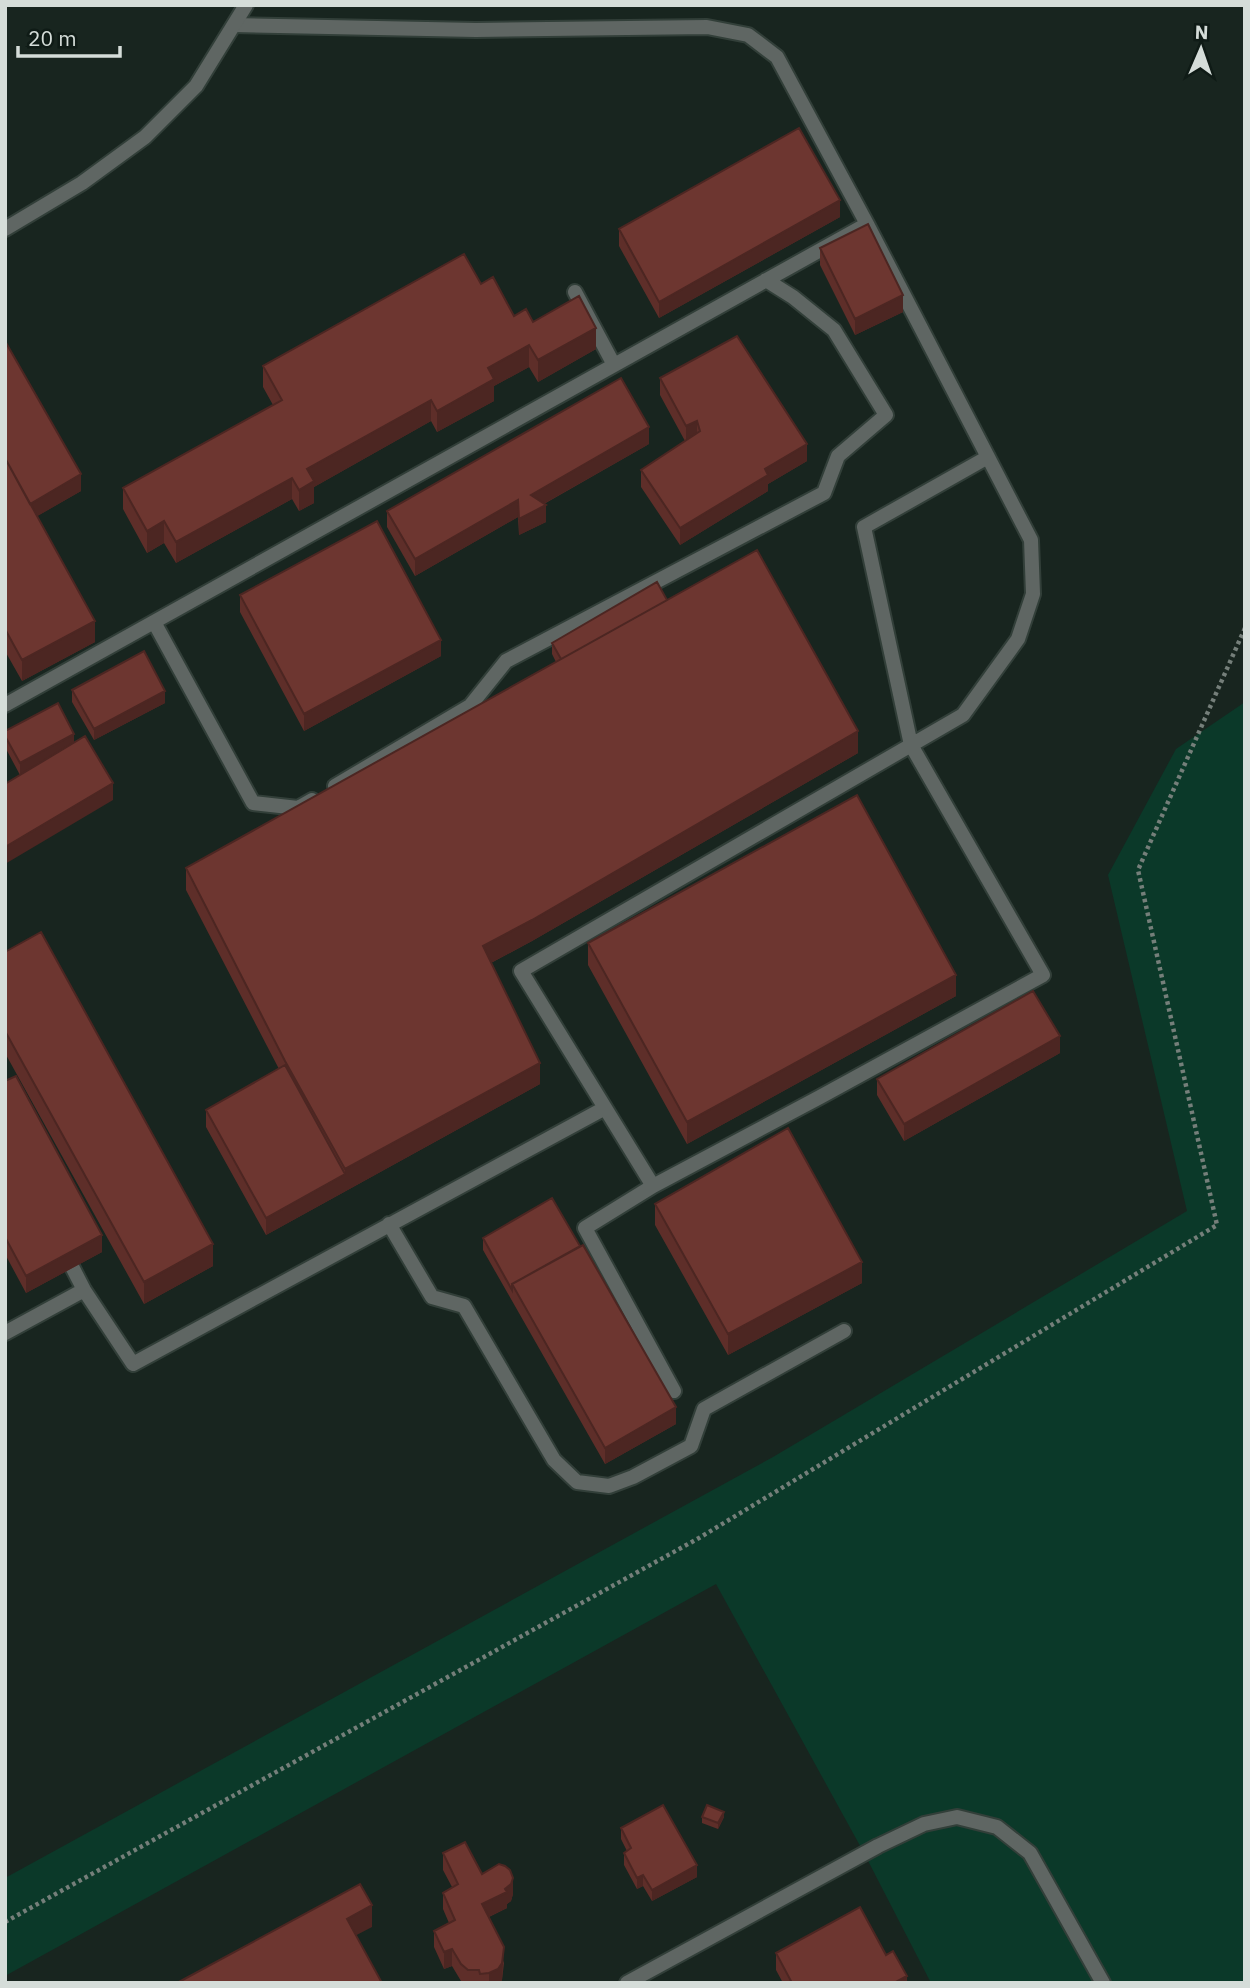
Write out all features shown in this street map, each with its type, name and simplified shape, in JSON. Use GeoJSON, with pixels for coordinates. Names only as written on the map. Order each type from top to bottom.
{"type":"FeatureCollection","features":[{"type":"Feature","properties":{"kind":"street"},"geometry":{"type":"LineString","coordinates":[[5,229],[82,183],[145,136],[196,86],[246,5]]}},
{"type":"Feature","properties":{"kind":"street"},"geometry":{"type":"LineString","coordinates":[[234,25],[476,30],[707,27],[748,35],[777,57],[1031,540],[1033,594],[1018,639],[962,715],[521,971],[653,1186]]}},
{"type":"Feature","properties":{"kind":"street"},"geometry":{"type":"LineString","coordinates":[[5,705],[867,224]]}},
{"type":"Feature","properties":{"kind":"street"},"geometry":{"type":"LineString","coordinates":[[154,622],[253,803],[298,808],[470,706],[506,661],[824,493],[838,456],[886,415],[834,330],[793,297],[766,280]]}},
{"type":"Feature","properties":{"kind":"street"},"geometry":{"type":"LineString","coordinates":[[575,292],[614,365]]}},
{"type":"Feature","properties":{"kind":"street"},"geometry":{"type":"LineString","coordinates":[[674,1391],[585,1227],[653,1186],[1043,975],[911,745],[864,527],[988,457]]}},
{"type":"Feature","properties":{"kind":"street"},"geometry":{"type":"LineString","coordinates":[[56,1237],[84,1290],[133,1364],[605,1108]]}},
{"type":"Feature","properties":{"kind":"street"},"geometry":{"type":"LineString","coordinates":[[389,1224],[432,1297],[464,1306],[554,1460],[577,1482],[609,1486],[633,1477],[691,1446],[704,1409],[844,1331]]}},
{"type":"Feature","properties":{"kind":"street"},"geometry":{"type":"LineString","coordinates":[[5,1333],[84,1290]]}},
{"type":"Feature","properties":{"kind":"street"},"geometry":{"type":"LineString","coordinates":[[627,1983],[878,1846],[924,1824],[957,1817],[997,1827],[1030,1853],[1103,1983]]}},
{"type":"Feature","properties":{"kind":"path"},"geometry":{"type":"LineString","coordinates":[[5,1922],[699,1538],[1217,1224],[1138,870],[1245,628]]}},
{"type":"Feature","properties":{"kind":"green space"},"geometry":{"type":"Polygon","coordinates":[[[1245,702],[1245,1983],[931,1983],[864,1853],[716,1584],[5,1976],[5,1878],[773,1457],[1187,1211],[1108,875],[1176,749],[1245,702]]]}},
{"type":"Feature","properties":{"kind":"building"},"geometry":{"type":"Polygon","coordinates":[[[799,128],[840,200],[659,302],[619,229],[799,128]]]}},
{"type":"Feature","properties":{"kind":"building"},"geometry":{"type":"Polygon","coordinates":[[[868,224],[903,295],[855,319],[820,248],[868,224]]]}},
{"type":"Feature","properties":{"kind":"building"},"geometry":{"type":"Polygon","coordinates":[[[464,254],[481,284],[493,277],[514,316],[526,309],[533,322],[579,296],[596,328],[538,360],[529,345],[488,368],[494,379],[437,411],[431,400],[307,469],[314,481],[299,490],[292,478],[176,542],[164,521],[147,531],[123,488],[282,400],[263,366],[464,254]]]}},
{"type":"Feature","properties":{"kind":"building"},"geometry":{"type":"Polygon","coordinates":[[[737,336],[807,444],[765,469],[768,475],[680,528],[641,470],[700,431],[697,421],[686,426],[660,378],[737,336]]]}},
{"type":"Feature","properties":{"kind":"building"},"geometry":{"type":"Polygon","coordinates":[[[5,341],[81,474],[30,504],[5,458],[5,341]]]}},
{"type":"Feature","properties":{"kind":"building"},"geometry":{"type":"Polygon","coordinates":[[[621,378],[649,427],[531,495],[546,505],[519,519],[518,500],[415,559],[387,511],[621,378]]]}},
{"type":"Feature","properties":{"kind":"building"},"geometry":{"type":"Polygon","coordinates":[[[5,458],[95,621],[22,660],[5,629],[5,458]]]}},
{"type":"Feature","properties":{"kind":"building"},"geometry":{"type":"Polygon","coordinates":[[[377,521],[441,640],[304,714],[240,595],[377,521]]]}},
{"type":"Feature","properties":{"kind":"building"},"geometry":{"type":"Polygon","coordinates":[[[757,550],[858,731],[483,946],[540,1063],[345,1169],[285,1061],[186,868],[757,550]]]}},
{"type":"Feature","properties":{"kind":"building"},"geometry":{"type":"Polygon","coordinates":[[[657,582],[667,600],[561,659],[552,643],[657,582]]]}},
{"type":"Feature","properties":{"kind":"building"},"geometry":{"type":"Polygon","coordinates":[[[144,651],[165,691],[94,729],[72,690],[144,651]]]}},
{"type":"Feature","properties":{"kind":"building"},"geometry":{"type":"Polygon","coordinates":[[[58,703],[74,734],[20,763],[5,736],[5,731],[58,703]]]}},
{"type":"Feature","properties":{"kind":"building"},"geometry":{"type":"Polygon","coordinates":[[[85,736],[113,783],[5,847],[5,784],[85,736]]]}},
{"type":"Feature","properties":{"kind":"building"},"geometry":{"type":"Polygon","coordinates":[[[857,795],[956,975],[687,1122],[588,943],[857,795]]]}},
{"type":"Feature","properties":{"kind":"building"},"geometry":{"type":"Polygon","coordinates":[[[41,932],[213,1244],[144,1282],[5,1031],[5,952],[41,932]]]}},
{"type":"Feature","properties":{"kind":"building"},"geometry":{"type":"Polygon","coordinates":[[[1033,991],[1060,1036],[904,1124],[877,1079],[1033,991]]]}},
{"type":"Feature","properties":{"kind":"building"},"geometry":{"type":"Polygon","coordinates":[[[285,1065],[345,1174],[266,1218],[206,1110],[285,1065]]]}},
{"type":"Feature","properties":{"kind":"building"},"geometry":{"type":"Polygon","coordinates":[[[16,1076],[102,1235],[26,1276],[5,1237],[5,1081],[16,1076]]]}},
{"type":"Feature","properties":{"kind":"building"},"geometry":{"type":"Polygon","coordinates":[[[788,1128],[862,1262],[728,1334],[655,1204],[788,1128]]]}},
{"type":"Feature","properties":{"kind":"building"},"geometry":{"type":"Polygon","coordinates":[[[552,1198],[580,1246],[512,1284],[512,1290],[483,1238],[552,1198]]]}},
{"type":"Feature","properties":{"kind":"building"},"geometry":{"type":"Polygon","coordinates":[[[583,1245],[676,1407],[605,1448],[512,1284],[583,1245]]]}},
{"type":"Feature","properties":{"kind":"building"},"geometry":{"type":"Polygon","coordinates":[[[663,1805],[697,1865],[652,1890],[643,1875],[637,1878],[624,1853],[631,1848],[621,1828],[663,1805]]]}},
{"type":"Feature","properties":{"kind":"building"},"geometry":{"type":"Polygon","coordinates":[[[707,1805],[724,1812],[718,1823],[702,1817],[707,1805]]]}},
{"type":"Feature","properties":{"kind":"building"},"geometry":{"type":"Polygon","coordinates":[[[465,1842],[482,1874],[499,1864],[510,1870],[513,1878],[505,1889],[507,1892],[482,1904],[504,1947],[502,1963],[498,1969],[489,1973],[480,1974],[479,1970],[468,1970],[452,1949],[444,1952],[434,1931],[455,1920],[443,1893],[458,1884],[443,1853],[465,1842]]]}},
{"type":"Feature","properties":{"kind":"building"},"geometry":{"type":"Polygon","coordinates":[[[360,1884],[372,1905],[347,1919],[382,1983],[177,1983],[360,1884]]]}},
{"type":"Feature","properties":{"kind":"building"},"geometry":{"type":"Polygon","coordinates":[[[860,1907],[886,1955],[893,1951],[907,1976],[894,1983],[792,1983],[776,1953],[860,1907]]]}}]}
